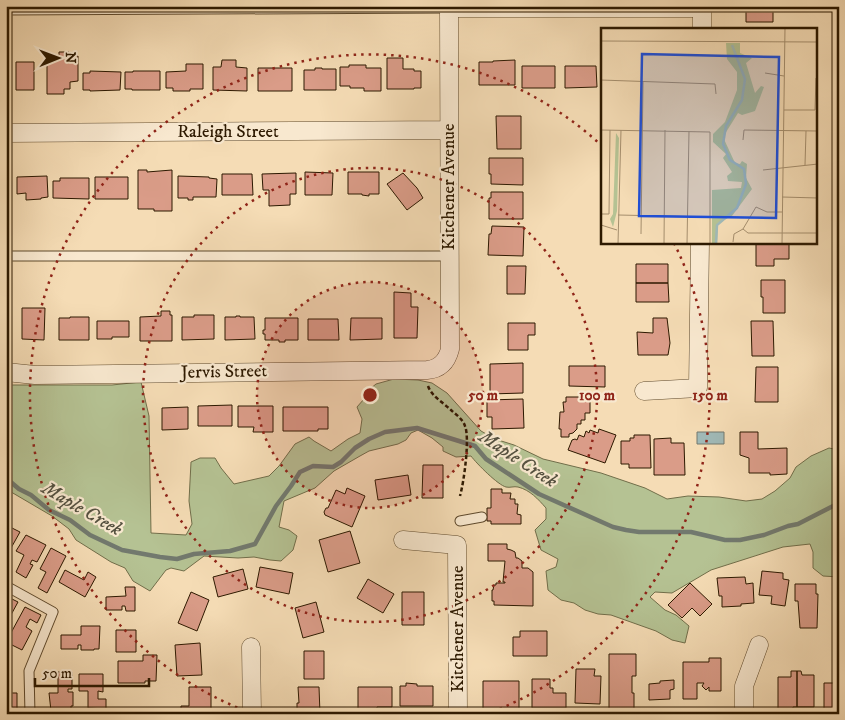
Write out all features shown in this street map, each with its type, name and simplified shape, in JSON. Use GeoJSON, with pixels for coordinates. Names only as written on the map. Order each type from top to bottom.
{"type":"FeatureCollection","features":[{"type":"Feature","properties":{"kind":"street"},"geometry":{"type":"LineString","coordinates":[[449,7],[702,7],[702,28]]}},
{"type":"Feature","properties":{"kind":"street","name":"Kitchener Avenue"},"geometry":{"type":"LineString","coordinates":[[442,365],[450,349],[449,7]]}},
{"type":"Feature","properties":{"kind":"street","name":"Raleigh Street"},"geometry":{"type":"LineString","coordinates":[[6,133],[449,130]]}},
{"type":"Feature","properties":{"kind":"street"},"geometry":{"type":"LineString","coordinates":[[644,390],[698,388],[700,244]]}},
{"type":"Feature","properties":{"kind":"street","name":"Jervis Street"},"geometry":{"type":"LineString","coordinates":[[6,372],[36,375],[432,370],[442,365]]}},
{"type":"Feature","properties":{"kind":"street","name":"Kitchener Avenue"},"geometry":{"type":"LineString","coordinates":[[403,540],[457,544],[458,714]]}},
{"type":"Feature","properties":{"kind":"street"},"geometry":{"type":"LineString","coordinates":[[744,714],[744,686],[759,645]]}},
{"type":"Feature","properties":{"kind":"street"},"geometry":{"type":"LineString","coordinates":[[251,647],[252,714]]}},
{"type":"Feature","properties":{"kind":"lane"},"geometry":{"type":"LineString","coordinates":[[6,10],[449,7]]}},
{"type":"Feature","properties":{"kind":"lane"},"geometry":{"type":"LineString","coordinates":[[6,256],[449,256]]}},
{"type":"Feature","properties":{"kind":"lane"},"geometry":{"type":"LineString","coordinates":[[460,521],[482,517]]}},
{"type":"Feature","properties":{"kind":"lane"},"geometry":{"type":"LineString","coordinates":[[6,586],[53,612],[28,670],[30,714]]}},
{"type":"Feature","properties":{"kind":"path"},"geometry":{"type":"LineString","coordinates":[[427,380],[430,392],[454,412],[463,422],[466,431],[464,483],[460,496]]}},
{"type":"Feature","properties":{"kind":"green space"},"geometry":{"type":"Polygon","coordinates":[[[394,379],[418,380],[432,383],[447,393],[481,431],[495,439],[514,445],[543,459],[601,473],[645,488],[667,499],[688,496],[719,497],[746,501],[762,499],[790,478],[796,467],[811,456],[829,448],[839,450],[839,577],[823,576],[813,568],[813,552],[810,544],[783,547],[711,570],[672,593],[655,592],[650,597],[689,626],[685,643],[672,640],[656,631],[611,615],[585,610],[574,603],[561,600],[548,590],[546,571],[556,567],[558,559],[541,550],[535,530],[546,519],[546,508],[540,501],[522,488],[502,485],[488,474],[471,456],[456,457],[443,451],[443,447],[418,430],[411,433],[406,440],[398,444],[369,451],[334,471],[315,488],[284,501],[279,527],[289,530],[297,536],[293,550],[281,561],[254,557],[204,556],[184,571],[171,568],[166,570],[150,591],[133,581],[125,568],[111,562],[76,540],[69,529],[52,516],[6,489],[6,385],[112,385],[141,382],[149,416],[151,533],[186,535],[192,524],[189,501],[191,462],[200,458],[215,458],[234,484],[269,476],[295,444],[309,437],[331,451],[360,433],[362,419],[357,407],[370,389],[376,384],[394,379]]]}},
{"type":"Feature","properties":{"kind":"water"},"geometry":{"type":"Polygon","coordinates":[[[697,432],[724,432],[724,444],[697,444],[697,432]]]}},
{"type":"Feature","properties":{"kind":"building"},"geometry":{"type":"Polygon","coordinates":[[[746,6],[773,6],[773,22],[746,22],[746,6]]]}},
{"type":"Feature","properties":{"kind":"building"},"geometry":{"type":"Polygon","coordinates":[[[59,52],[69,52],[69,56],[78,56],[78,81],[70,82],[70,89],[64,89],[64,94],[47,94],[47,56],[59,56],[59,52]]]}},
{"type":"Feature","properties":{"kind":"building"},"geometry":{"type":"Polygon","coordinates":[[[387,58],[403,58],[403,69],[421,71],[421,88],[387,89],[387,58]]]}},
{"type":"Feature","properties":{"kind":"building"},"geometry":{"type":"Polygon","coordinates":[[[222,60],[236,60],[236,67],[247,68],[247,91],[213,90],[213,67],[221,67],[222,60]]]}},
{"type":"Feature","properties":{"kind":"building"},"geometry":{"type":"Polygon","coordinates":[[[515,60],[515,85],[479,85],[479,62],[515,60]]]}},
{"type":"Feature","properties":{"kind":"building"},"geometry":{"type":"Polygon","coordinates":[[[16,62],[34,62],[34,90],[16,90],[16,62]]]}},
{"type":"Feature","properties":{"kind":"building"},"geometry":{"type":"Polygon","coordinates":[[[186,64],[203,64],[203,89],[173,91],[173,88],[166,88],[166,72],[186,71],[186,64]]]}},
{"type":"Feature","properties":{"kind":"building"},"geometry":{"type":"Polygon","coordinates":[[[349,65],[366,65],[366,68],[381,68],[381,91],[364,91],[364,88],[340,86],[340,67],[349,67],[349,65]]]}},
{"type":"Feature","properties":{"kind":"building"},"geometry":{"type":"Polygon","coordinates":[[[522,66],[555,66],[555,88],[522,88],[522,66]]]}},
{"type":"Feature","properties":{"kind":"building"},"geometry":{"type":"Polygon","coordinates":[[[565,66],[596,66],[597,87],[565,88],[565,66]]]}},
{"type":"Feature","properties":{"kind":"building"},"geometry":{"type":"Polygon","coordinates":[[[258,68],[292,68],[292,91],[258,91],[258,68]]]}},
{"type":"Feature","properties":{"kind":"building"},"geometry":{"type":"Polygon","coordinates":[[[315,68],[336,69],[336,90],[304,90],[304,70],[315,70],[315,68]]]}},
{"type":"Feature","properties":{"kind":"building"},"geometry":{"type":"Polygon","coordinates":[[[90,71],[121,72],[120,90],[83,90],[83,73],[90,73],[90,71]]]}},
{"type":"Feature","properties":{"kind":"building"},"geometry":{"type":"Polygon","coordinates":[[[160,71],[160,90],[125,89],[125,72],[160,71]]]}},
{"type":"Feature","properties":{"kind":"building"},"geometry":{"type":"Polygon","coordinates":[[[496,116],[521,116],[521,149],[497,149],[496,116]]]}},
{"type":"Feature","properties":{"kind":"building"},"geometry":{"type":"Polygon","coordinates":[[[489,158],[523,158],[523,185],[491,184],[489,158]]]}},
{"type":"Feature","properties":{"kind":"building"},"geometry":{"type":"Polygon","coordinates":[[[138,170],[147,170],[147,172],[172,170],[172,211],[138,209],[138,170]]]}},
{"type":"Feature","properties":{"kind":"building"},"geometry":{"type":"Polygon","coordinates":[[[305,172],[333,173],[332,195],[305,195],[305,172]]]}},
{"type":"Feature","properties":{"kind":"building"},"geometry":{"type":"Polygon","coordinates":[[[348,172],[379,172],[379,194],[369,194],[369,196],[348,194],[348,172]]]}},
{"type":"Feature","properties":{"kind":"building"},"geometry":{"type":"Polygon","coordinates":[[[296,173],[296,194],[290,194],[290,205],[269,206],[269,190],[263,190],[262,174],[296,173]]]}},
{"type":"Feature","properties":{"kind":"building"},"geometry":{"type":"Polygon","coordinates":[[[403,173],[417,188],[423,198],[407,210],[387,184],[403,173]]]}},
{"type":"Feature","properties":{"kind":"building"},"geometry":{"type":"Polygon","coordinates":[[[222,174],[252,174],[253,195],[222,195],[222,174]]]}},
{"type":"Feature","properties":{"kind":"building"},"geometry":{"type":"Polygon","coordinates":[[[47,176],[48,197],[26,200],[26,193],[17,194],[17,177],[47,176]]]}},
{"type":"Feature","properties":{"kind":"building"},"geometry":{"type":"Polygon","coordinates":[[[178,176],[217,179],[216,197],[193,197],[193,200],[178,198],[178,176]]]}},
{"type":"Feature","properties":{"kind":"building"},"geometry":{"type":"Polygon","coordinates":[[[95,177],[128,177],[128,199],[95,199],[95,177]]]}},
{"type":"Feature","properties":{"kind":"building"},"geometry":{"type":"Polygon","coordinates":[[[60,178],[89,178],[89,199],[53,198],[53,181],[60,181],[60,178]]]}},
{"type":"Feature","properties":{"kind":"building"},"geometry":{"type":"Polygon","coordinates":[[[491,192],[523,192],[523,219],[489,219],[489,198],[491,198],[491,192]]]}},
{"type":"Feature","properties":{"kind":"building"},"geometry":{"type":"Polygon","coordinates":[[[492,226],[524,227],[523,256],[488,255],[489,234],[491,234],[492,226]]]}},
{"type":"Feature","properties":{"kind":"building"},"geometry":{"type":"Polygon","coordinates":[[[756,244],[789,244],[789,259],[774,259],[774,266],[756,266],[756,244]]]}},
{"type":"Feature","properties":{"kind":"building"},"geometry":{"type":"Polygon","coordinates":[[[636,264],[668,264],[668,283],[636,283],[636,264]]]}},
{"type":"Feature","properties":{"kind":"building"},"geometry":{"type":"Polygon","coordinates":[[[507,266],[526,266],[525,294],[507,294],[507,266]]]}},
{"type":"Feature","properties":{"kind":"building"},"geometry":{"type":"Polygon","coordinates":[[[761,280],[785,280],[785,313],[763,313],[761,280]]]}},
{"type":"Feature","properties":{"kind":"building"},"geometry":{"type":"Polygon","coordinates":[[[636,283],[668,283],[669,302],[636,302],[636,283]]]}},
{"type":"Feature","properties":{"kind":"building"},"geometry":{"type":"Polygon","coordinates":[[[394,292],[411,293],[411,307],[418,307],[417,338],[394,338],[394,292]]]}},
{"type":"Feature","properties":{"kind":"building"},"geometry":{"type":"Polygon","coordinates":[[[22,308],[45,308],[44,340],[22,339],[22,308]]]}},
{"type":"Feature","properties":{"kind":"building"},"geometry":{"type":"Polygon","coordinates":[[[161,311],[170,311],[170,315],[172,315],[172,341],[140,341],[140,317],[161,316],[161,311]]]}},
{"type":"Feature","properties":{"kind":"building"},"geometry":{"type":"Polygon","coordinates":[[[194,315],[214,315],[214,339],[182,340],[182,317],[194,317],[194,315]]]}},
{"type":"Feature","properties":{"kind":"building"},"geometry":{"type":"Polygon","coordinates":[[[89,317],[89,340],[59,340],[59,318],[89,317]]]}},
{"type":"Feature","properties":{"kind":"building"},"geometry":{"type":"Polygon","coordinates":[[[225,317],[254,317],[255,339],[225,340],[225,317]]]}},
{"type":"Feature","properties":{"kind":"building"},"geometry":{"type":"Polygon","coordinates":[[[265,318],[298,318],[298,340],[279,342],[279,340],[265,340],[263,330],[265,330],[265,318]]]}},
{"type":"Feature","properties":{"kind":"building"},"geometry":{"type":"Polygon","coordinates":[[[351,318],[382,318],[382,339],[350,340],[351,318]]]}},
{"type":"Feature","properties":{"kind":"building"},"geometry":{"type":"Polygon","coordinates":[[[653,318],[667,318],[670,343],[668,355],[638,355],[637,332],[653,333],[653,318]]]}},
{"type":"Feature","properties":{"kind":"building"},"geometry":{"type":"Polygon","coordinates":[[[308,319],[338,319],[339,340],[308,340],[308,319]]]}},
{"type":"Feature","properties":{"kind":"building"},"geometry":{"type":"Polygon","coordinates":[[[97,321],[129,321],[129,337],[97,339],[97,321]]]}},
{"type":"Feature","properties":{"kind":"building"},"geometry":{"type":"Polygon","coordinates":[[[751,321],[773,321],[774,356],[752,356],[751,321]]]}},
{"type":"Feature","properties":{"kind":"building"},"geometry":{"type":"Polygon","coordinates":[[[508,323],[535,323],[535,335],[528,335],[528,350],[508,350],[508,323]]]}},
{"type":"Feature","properties":{"kind":"building"},"geometry":{"type":"Polygon","coordinates":[[[523,363],[523,393],[490,394],[490,364],[523,363]]]}},
{"type":"Feature","properties":{"kind":"building"},"geometry":{"type":"Polygon","coordinates":[[[569,366],[605,366],[605,387],[569,386],[569,366]]]}},
{"type":"Feature","properties":{"kind":"building"},"geometry":{"type":"Polygon","coordinates":[[[756,367],[778,367],[778,402],[755,402],[756,367]]]}},
{"type":"Feature","properties":{"kind":"building"},"geometry":{"type":"Polygon","coordinates":[[[566,397],[590,397],[590,413],[585,413],[585,420],[581,420],[581,424],[577,424],[577,429],[569,434],[569,437],[561,437],[561,429],[559,429],[560,412],[564,412],[563,402],[566,402],[566,397]]]}},
{"type":"Feature","properties":{"kind":"building"},"geometry":{"type":"Polygon","coordinates":[[[523,399],[524,428],[492,429],[492,417],[487,417],[487,400],[523,399]]]}},
{"type":"Feature","properties":{"kind":"building"},"geometry":{"type":"Polygon","coordinates":[[[232,405],[232,426],[198,426],[198,406],[232,405]]]}},
{"type":"Feature","properties":{"kind":"building"},"geometry":{"type":"Polygon","coordinates":[[[238,406],[273,406],[273,432],[253,432],[254,427],[238,427],[238,406]]]}},
{"type":"Feature","properties":{"kind":"building"},"geometry":{"type":"Polygon","coordinates":[[[188,407],[188,429],[162,430],[162,408],[188,407]]]}},
{"type":"Feature","properties":{"kind":"building"},"geometry":{"type":"Polygon","coordinates":[[[283,407],[328,407],[328,429],[318,429],[318,431],[283,431],[283,407]]]}},
{"type":"Feature","properties":{"kind":"building"},"geometry":{"type":"Polygon","coordinates":[[[599,429],[616,435],[605,463],[568,450],[572,440],[577,440],[579,435],[584,437],[586,431],[589,433],[590,430],[598,433],[599,429]]]}},
{"type":"Feature","properties":{"kind":"building"},"geometry":{"type":"Polygon","coordinates":[[[740,432],[758,432],[758,449],[787,448],[787,474],[749,473],[749,458],[740,455],[740,432]]]}},
{"type":"Feature","properties":{"kind":"building"},"geometry":{"type":"Polygon","coordinates":[[[634,435],[650,435],[651,468],[629,468],[629,464],[621,464],[621,441],[630,441],[630,438],[634,438],[634,435]]]}},
{"type":"Feature","properties":{"kind":"building"},"geometry":{"type":"Polygon","coordinates":[[[671,438],[671,443],[684,443],[685,475],[654,475],[654,439],[671,438]]]}},
{"type":"Feature","properties":{"kind":"building"},"geometry":{"type":"Polygon","coordinates":[[[423,465],[443,465],[443,498],[422,498],[423,465]]]}},
{"type":"Feature","properties":{"kind":"building"},"geometry":{"type":"Polygon","coordinates":[[[408,475],[411,495],[378,500],[375,480],[408,475]]]}},
{"type":"Feature","properties":{"kind":"building"},"geometry":{"type":"Polygon","coordinates":[[[347,488],[365,496],[352,527],[325,515],[324,512],[328,508],[336,490],[345,494],[347,488]]]}},
{"type":"Feature","properties":{"kind":"building"},"geometry":{"type":"Polygon","coordinates":[[[491,489],[502,489],[502,493],[511,493],[510,499],[515,499],[515,504],[518,504],[517,514],[521,515],[521,524],[491,524],[491,521],[487,521],[487,508],[491,508],[491,489]]]}},
{"type":"Feature","properties":{"kind":"building"},"geometry":{"type":"Polygon","coordinates":[[[6,525],[20,532],[6,557],[6,525]]]}},
{"type":"Feature","properties":{"kind":"building"},"geometry":{"type":"Polygon","coordinates":[[[350,531],[360,563],[328,572],[319,540],[350,531]]]}},
{"type":"Feature","properties":{"kind":"building"},"geometry":{"type":"Polygon","coordinates":[[[26,535],[46,545],[37,562],[32,560],[30,564],[33,565],[26,578],[16,572],[24,555],[16,551],[26,535]]]}},
{"type":"Feature","properties":{"kind":"building"},"geometry":{"type":"Polygon","coordinates":[[[488,544],[507,544],[507,549],[515,552],[516,558],[522,561],[522,568],[528,568],[533,572],[533,606],[494,605],[492,590],[496,583],[505,583],[503,582],[505,561],[488,561],[488,544]]]}},
{"type":"Feature","properties":{"kind":"building"},"geometry":{"type":"Polygon","coordinates":[[[51,548],[66,556],[47,593],[38,588],[46,572],[40,569],[51,548]]]}},
{"type":"Feature","properties":{"kind":"building"},"geometry":{"type":"Polygon","coordinates":[[[260,567],[293,573],[289,594],[256,587],[260,567]]]}},
{"type":"Feature","properties":{"kind":"building"},"geometry":{"type":"Polygon","coordinates":[[[243,569],[248,589],[218,597],[213,577],[243,569]]]}},
{"type":"Feature","properties":{"kind":"building"},"geometry":{"type":"Polygon","coordinates":[[[65,570],[84,580],[88,572],[96,577],[85,597],[59,582],[65,570]]]}},
{"type":"Feature","properties":{"kind":"building"},"geometry":{"type":"Polygon","coordinates":[[[762,571],[783,573],[783,579],[789,580],[785,606],[771,604],[772,596],[759,595],[762,571]]]}},
{"type":"Feature","properties":{"kind":"building"},"geometry":{"type":"Polygon","coordinates":[[[745,577],[746,584],[753,583],[754,603],[722,607],[722,596],[719,596],[717,578],[745,577]]]}},
{"type":"Feature","properties":{"kind":"building"},"geometry":{"type":"Polygon","coordinates":[[[368,579],[394,594],[383,613],[357,598],[368,579]]]}},
{"type":"Feature","properties":{"kind":"building"},"geometry":{"type":"Polygon","coordinates":[[[690,583],[712,604],[700,616],[692,608],[682,618],[668,605],[690,583]]]}},
{"type":"Feature","properties":{"kind":"building"},"geometry":{"type":"Polygon","coordinates":[[[795,584],[816,584],[816,594],[818,594],[817,628],[800,628],[798,601],[795,601],[795,584]]]}},
{"type":"Feature","properties":{"kind":"building"},"geometry":{"type":"Polygon","coordinates":[[[125,587],[135,587],[135,611],[126,611],[125,606],[122,606],[122,610],[106,610],[106,597],[126,596],[125,587]]]}},
{"type":"Feature","properties":{"kind":"building"},"geometry":{"type":"Polygon","coordinates":[[[191,592],[209,600],[197,631],[178,623],[191,592]]]}},
{"type":"Feature","properties":{"kind":"building"},"geometry":{"type":"Polygon","coordinates":[[[402,592],[424,592],[424,625],[402,625],[402,592]]]}},
{"type":"Feature","properties":{"kind":"building"},"geometry":{"type":"Polygon","coordinates":[[[6,596],[18,602],[6,624],[6,596]]]}},
{"type":"Feature","properties":{"kind":"building"},"geometry":{"type":"Polygon","coordinates":[[[316,602],[324,632],[303,638],[295,608],[316,602]]]}},
{"type":"Feature","properties":{"kind":"building"},"geometry":{"type":"Polygon","coordinates":[[[25,607],[41,615],[37,623],[30,619],[26,627],[32,631],[22,650],[6,642],[25,607]]]}},
{"type":"Feature","properties":{"kind":"building"},"geometry":{"type":"Polygon","coordinates":[[[81,626],[100,626],[99,649],[81,650],[81,645],[78,645],[78,649],[61,649],[61,635],[81,635],[81,626]]]}},
{"type":"Feature","properties":{"kind":"building"},"geometry":{"type":"Polygon","coordinates":[[[116,630],[136,630],[136,652],[116,652],[116,630]]]}},
{"type":"Feature","properties":{"kind":"building"},"geometry":{"type":"Polygon","coordinates":[[[520,631],[547,631],[547,656],[513,656],[513,637],[520,637],[520,631]]]}},
{"type":"Feature","properties":{"kind":"building"},"geometry":{"type":"Polygon","coordinates":[[[200,643],[202,675],[177,676],[175,645],[200,643]]]}},
{"type":"Feature","properties":{"kind":"building"},"geometry":{"type":"Polygon","coordinates":[[[304,651],[324,651],[324,679],[304,679],[304,651]]]}},
{"type":"Feature","properties":{"kind":"building"},"geometry":{"type":"Polygon","coordinates":[[[609,654],[636,654],[636,676],[632,676],[634,710],[609,710],[609,654]]]}},
{"type":"Feature","properties":{"kind":"building"},"geometry":{"type":"Polygon","coordinates":[[[143,655],[157,655],[156,681],[118,683],[118,661],[143,661],[143,655]]]}},
{"type":"Feature","properties":{"kind":"building"},"geometry":{"type":"Polygon","coordinates":[[[709,658],[721,658],[721,691],[709,691],[709,687],[706,690],[702,686],[704,683],[697,683],[697,699],[683,699],[683,662],[709,662],[709,658]]]}},
{"type":"Feature","properties":{"kind":"building"},"geometry":{"type":"Polygon","coordinates":[[[576,669],[595,669],[594,676],[601,676],[600,704],[575,703],[576,669]]]}},
{"type":"Feature","properties":{"kind":"building"},"geometry":{"type":"Polygon","coordinates":[[[791,671],[797,671],[797,707],[778,710],[778,677],[791,677],[791,671]]]}},
{"type":"Feature","properties":{"kind":"building"},"geometry":{"type":"Polygon","coordinates":[[[797,671],[801,671],[802,675],[814,675],[814,707],[797,707],[797,671]]]}},
{"type":"Feature","properties":{"kind":"building"},"geometry":{"type":"Polygon","coordinates":[[[6,672],[8,672],[8,693],[17,693],[17,711],[6,711],[6,672]]]}},
{"type":"Feature","properties":{"kind":"building"},"geometry":{"type":"Polygon","coordinates":[[[58,672],[72,672],[72,689],[68,689],[68,692],[73,692],[71,711],[51,711],[49,693],[58,693],[58,672]]]}},
{"type":"Feature","properties":{"kind":"building"},"geometry":{"type":"Polygon","coordinates":[[[79,674],[103,674],[103,692],[98,691],[98,699],[106,699],[106,709],[88,708],[88,691],[79,691],[79,674]]]}},
{"type":"Feature","properties":{"kind":"building"},"geometry":{"type":"Polygon","coordinates":[[[532,679],[550,679],[550,688],[553,688],[553,693],[566,693],[566,708],[532,708],[532,679]]]}},
{"type":"Feature","properties":{"kind":"building"},"geometry":{"type":"Polygon","coordinates":[[[674,680],[674,689],[670,690],[670,699],[649,700],[649,684],[674,680]]]}},
{"type":"Feature","properties":{"kind":"building"},"geometry":{"type":"Polygon","coordinates":[[[483,681],[519,681],[519,713],[483,713],[483,681]]]}},
{"type":"Feature","properties":{"kind":"building"},"geometry":{"type":"Polygon","coordinates":[[[406,683],[417,684],[417,686],[433,686],[433,706],[400,706],[400,686],[406,686],[406,683]]]}},
{"type":"Feature","properties":{"kind":"building"},"geometry":{"type":"Polygon","coordinates":[[[824,683],[839,683],[839,713],[824,713],[824,683]]]}},
{"type":"Feature","properties":{"kind":"building"},"geometry":{"type":"Polygon","coordinates":[[[189,687],[211,687],[211,714],[181,714],[181,706],[189,706],[189,687]]]}},
{"type":"Feature","properties":{"kind":"building"},"geometry":{"type":"Polygon","coordinates":[[[298,687],[319,687],[320,714],[297,714],[297,703],[299,703],[298,687]]]}},
{"type":"Feature","properties":{"kind":"building"},"geometry":{"type":"Polygon","coordinates":[[[358,687],[392,687],[392,707],[358,709],[358,687]]]}},
{"type":"Feature","properties":{"kind":"waterway","name":"Maple Creek"},"geometry":{"type":"LineString","coordinates":[[6,478],[49,510],[70,520],[90,535],[122,550],[177,559],[194,554],[230,551],[255,544],[276,506],[300,472],[313,466],[333,467],[355,448],[385,432],[417,428],[475,446],[486,459],[539,494],[613,527],[626,530],[639,532],[691,532],[725,540],[740,540],[764,535],[798,524],[839,503]]}}]}
